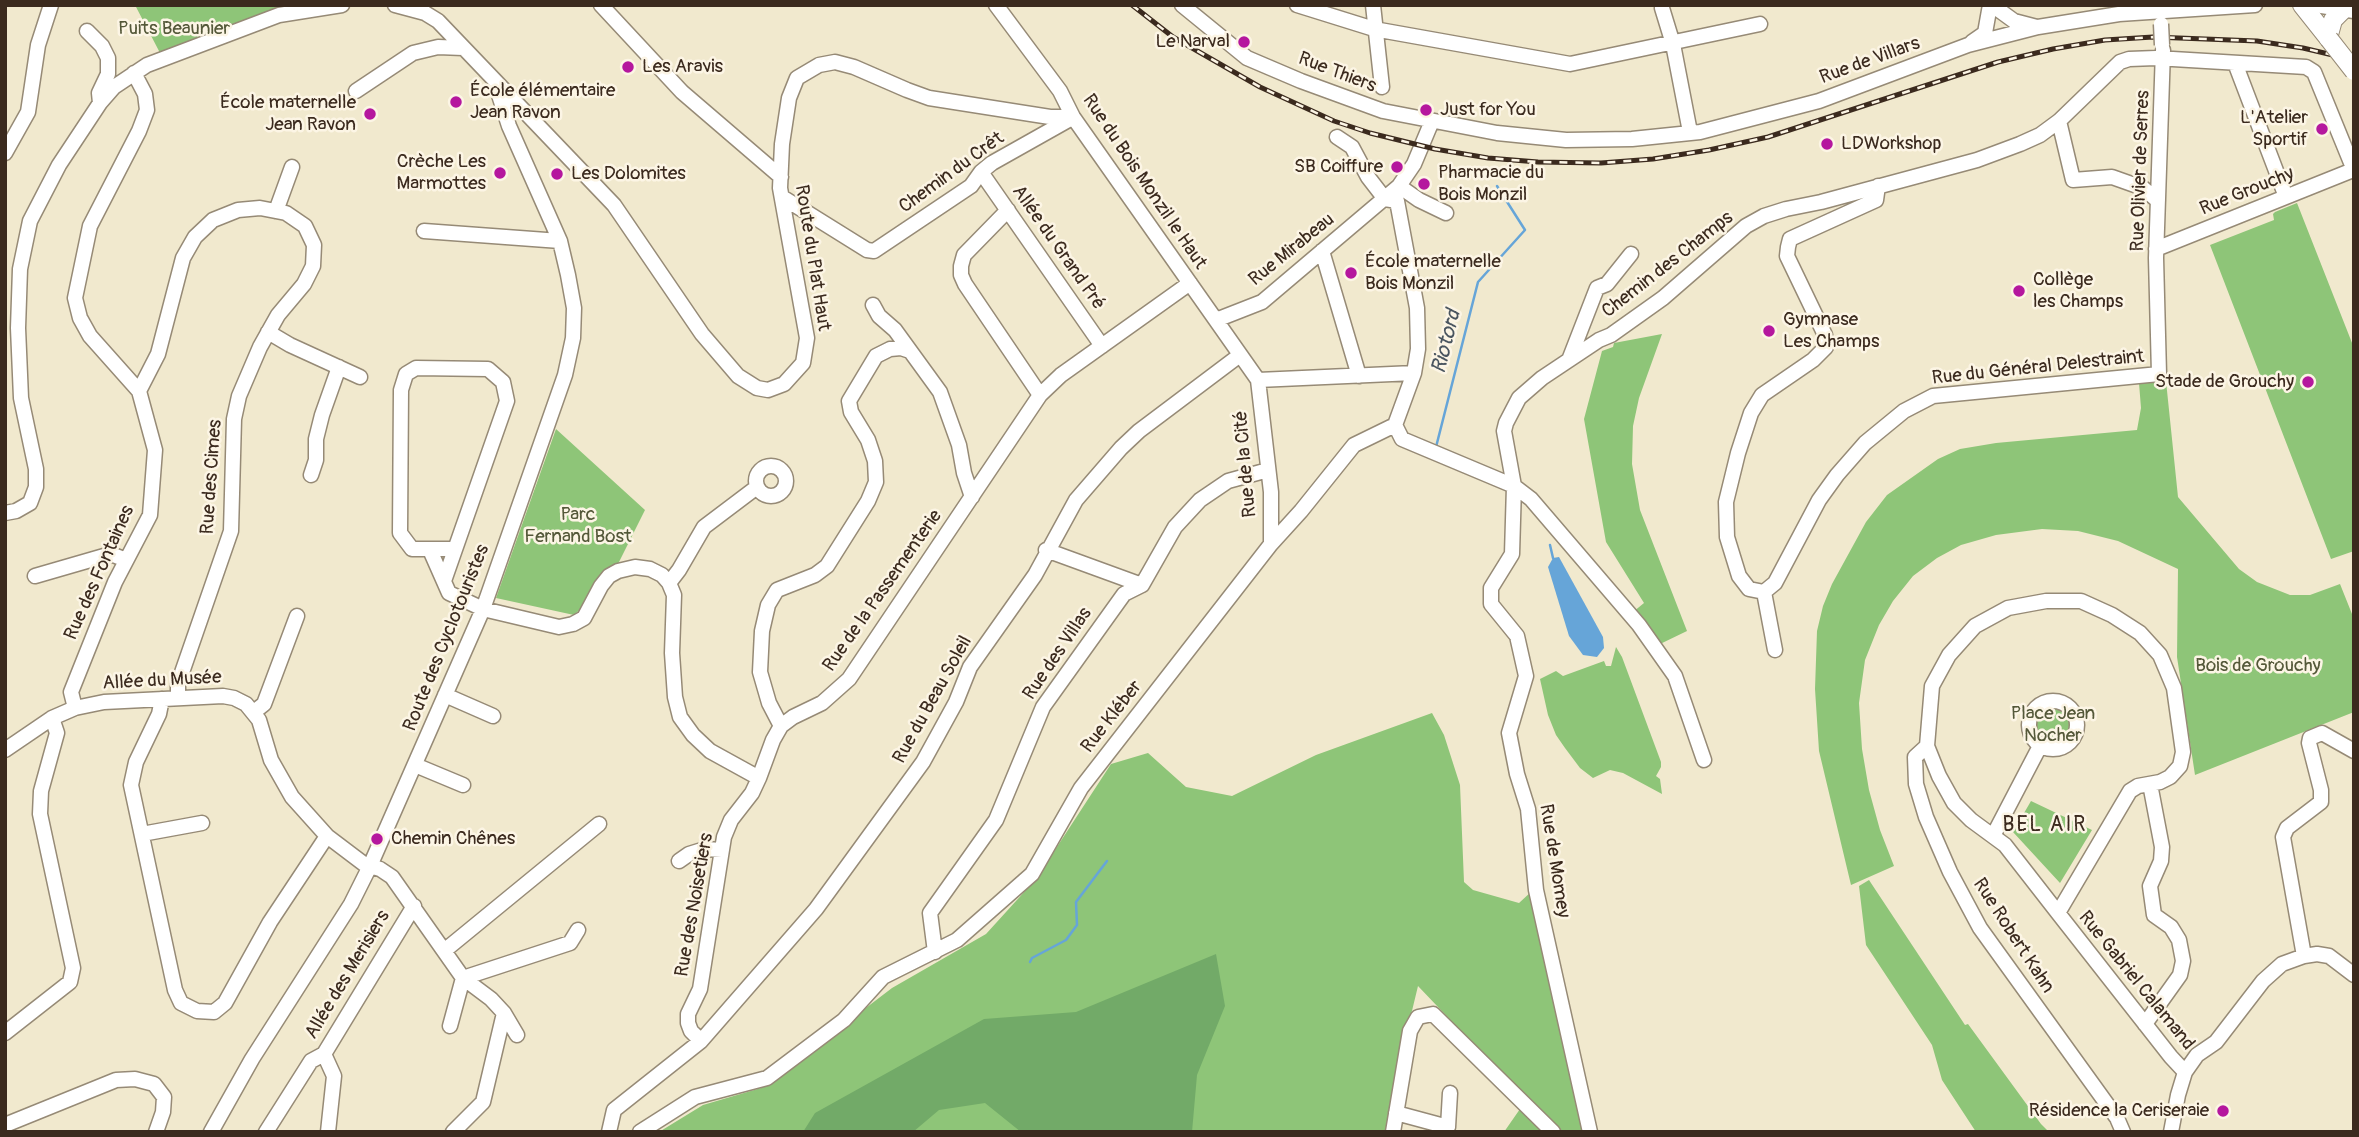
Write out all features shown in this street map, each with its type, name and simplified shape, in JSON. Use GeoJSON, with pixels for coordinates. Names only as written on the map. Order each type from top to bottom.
{"type":"FeatureCollection","features":[{"type":"Feature","properties":{"kind":"main road"},"geometry":{"type":"LineString","coordinates":[[2302,5],[2354,71]]}},
{"type":"Feature","properties":{"kind":"main road"},"geometry":{"type":"LineString","coordinates":[[2313,5],[2326,34]]}},
{"type":"Feature","properties":{"kind":"main road"},"geometry":{"type":"LineString","coordinates":[[2326,34],[2333,20],[2348,10]]}},
{"type":"Feature","properties":{"kind":"street"},"geometry":{"type":"LineString","coordinates":[[5,153],[28,111],[38,45],[51,5]]}},
{"type":"Feature","properties":{"kind":"street"},"geometry":{"type":"LineString","coordinates":[[5,513],[16,511],[30,503],[36,487],[36,469],[22,398],[18,328],[20,269],[30,221],[59,165],[100,103],[114,87],[159,60],[279,15],[342,5]]}},
{"type":"Feature","properties":{"kind":"street"},"geometry":{"type":"LineString","coordinates":[[395,5],[425,13],[438,20],[500,86]]}},
{"type":"Feature","properties":{"kind":"street"},"geometry":{"type":"LineString","coordinates":[[601,5],[682,92],[780,177]]}},
{"type":"Feature","properties":{"kind":"street","name":"Rue du Bois Monzil le Haut"},"geometry":{"type":"LineString","coordinates":[[996,5],[1060,92],[1073,117],[1258,380]]}},
{"type":"Feature","properties":{"kind":"street","name":"Rue Thiers"},"geometry":{"type":"LineString","coordinates":[[1182,5],[1247,58],[1301,81],[1383,111],[1497,133]]}},
{"type":"Feature","properties":{"kind":"street"},"geometry":{"type":"LineString","coordinates":[[1297,5],[1374,29],[1570,64],[1760,24]]}},
{"type":"Feature","properties":{"kind":"street"},"geometry":{"type":"LineString","coordinates":[[1373,5],[1382,87]]}},
{"type":"Feature","properties":{"kind":"street"},"geometry":{"type":"LineString","coordinates":[[1968,45],[1985,33],[1991,5],[2014,20],[2038,27]]}},
{"type":"Feature","properties":{"kind":"street","name":"Rue de Villars"},"geometry":{"type":"LineString","coordinates":[[1497,133],[1566,140],[1632,139],[1700,132],[1819,101],[1968,45],[2038,27],[2119,14],[2161,18],[2255,5]]}},
{"type":"Feature","properties":{"kind":"street"},"geometry":{"type":"LineString","coordinates":[[2313,5],[2348,10]]}},
{"type":"Feature","properties":{"kind":"street"},"geometry":{"type":"LineString","coordinates":[[1662,8],[1673,44],[1690,132]]}},
{"type":"Feature","properties":{"kind":"street"},"geometry":{"type":"LineString","coordinates":[[1997,38],[2005,26],[2005,15]]}},
{"type":"Feature","properties":{"kind":"street","name":"Rue Olivier de Serres"},"geometry":{"type":"LineString","coordinates":[[2159,374],[2157,249],[2163,52],[2161,18]]}},
{"type":"Feature","properties":{"kind":"street"},"geometry":{"type":"LineString","coordinates":[[88,31],[102,46],[108,58],[108,74],[99,93],[100,103]]}},
{"type":"Feature","properties":{"kind":"street"},"geometry":{"type":"LineString","coordinates":[[356,91],[413,53],[438,47],[463,48]]}},
{"type":"Feature","properties":{"kind":"street","name":"Chemin des Champs"},"geometry":{"type":"LineString","coordinates":[[1514,485],[1505,441],[1506,423],[1519,398],[1529,387],[1663,298],[1746,226],[1779,211],[1821,202],[1995,153],[2040,135],[2059,121],[2120,62],[2163,52],[2235,63],[2306,66],[2314,72],[2353,170]]}},
{"type":"Feature","properties":{"kind":"street","name":"Route du Plat Haut"},"geometry":{"type":"LineString","coordinates":[[500,86],[614,205],[702,334],[738,376],[757,388],[768,390],[784,384],[803,363],[807,338],[780,177],[789,98],[797,79],[819,65],[835,62],[854,67],[929,98],[1050,117],[1073,117]]}},
{"type":"Feature","properties":{"kind":"street"},"geometry":{"type":"LineString","coordinates":[[2235,63],[2286,197]]}},
{"type":"Feature","properties":{"kind":"street","name":"Rue des Fontaines"},"geometry":{"type":"LineString","coordinates":[[75,708],[71,692],[115,582],[150,515],[155,450],[139,391],[90,336],[79,318],[75,298],[90,226],[147,110],[145,93],[134,73]]}},
{"type":"Feature","properties":{"kind":"street","name":"Route des Cyclotouristes"},"geometry":{"type":"LineString","coordinates":[[211,1132],[252,1059],[351,904],[370,866],[483,609],[565,376],[573,338],[574,308],[560,241],[519,152],[498,92],[500,86]]}},
{"type":"Feature","properties":{"kind":"street","name":"Chemin du Crêt"},"geometry":{"type":"LineString","coordinates":[[782,197],[867,250],[874,251],[971,186],[992,163],[1073,117]]}},
{"type":"Feature","properties":{"kind":"street"},"geometry":{"type":"LineString","coordinates":[[1432,121],[1414,164],[1399,187],[1446,213]]}},
{"type":"Feature","properties":{"kind":"street"},"geometry":{"type":"LineString","coordinates":[[2059,121],[2073,180],[2112,177],[2143,188],[2158,201]]}},
{"type":"Feature","properties":{"kind":"street"},"geometry":{"type":"LineString","coordinates":[[1337,137],[1352,147],[1368,177],[1385,198],[1397,201],[1417,308],[1418,349],[1414,373],[1395,425],[1402,439],[1514,485],[1531,499],[1639,625],[1675,676],[1704,760]]}},
{"type":"Feature","properties":{"kind":"street"},"geometry":{"type":"LineString","coordinates":[[276,211],[292,167]]}},
{"type":"Feature","properties":{"kind":"street","name":"Rue Grouchy"},"geometry":{"type":"LineString","coordinates":[[2157,249],[2353,170]]}},
{"type":"Feature","properties":{"kind":"street","name":"Allée du Grand Pré"},"geometry":{"type":"LineString","coordinates":[[981,172],[1102,346]]}},
{"type":"Feature","properties":{"kind":"street"},"geometry":{"type":"LineString","coordinates":[[1775,650],[1764,592],[1749,589],[1739,576],[1727,537],[1726,502],[1751,413],[1762,395],[1813,360],[1826,347],[1825,335],[1787,256],[1790,239],[1876,200],[1878,186]]}},
{"type":"Feature","properties":{"kind":"street","name":"Rue Mirabeau"},"geometry":{"type":"LineString","coordinates":[[1216,320],[1262,302],[1399,187]]}},
{"type":"Feature","properties":{"kind":"street","name":"Rue des Cimes"},"geometry":{"type":"LineString","coordinates":[[139,391],[158,354],[183,258],[195,237],[213,220],[238,210],[260,208],[286,213],[305,226],[314,245],[313,265],[304,284],[278,315],[268,332],[239,396],[234,419],[231,531],[178,684],[178,697]]}},
{"type":"Feature","properties":{"kind":"street"},"geometry":{"type":"LineString","coordinates":[[1008,210],[964,255],[961,275],[1040,395]]}},
{"type":"Feature","properties":{"kind":"street"},"geometry":{"type":"LineString","coordinates":[[424,231],[560,241]]}},
{"type":"Feature","properties":{"kind":"street"},"geometry":{"type":"LineString","coordinates":[[1322,251],[1359,376]]}},
{"type":"Feature","properties":{"kind":"street"},"geometry":{"type":"LineString","coordinates":[[1569,360],[1597,288],[1607,284],[1631,254]]}},
{"type":"Feature","properties":{"kind":"street","name":"Rue de la Passementerie"},"geometry":{"type":"LineString","coordinates":[[781,726],[793,717],[822,704],[849,679],[1040,395],[1061,375],[1190,283]]}},
{"type":"Feature","properties":{"kind":"street"},"geometry":{"type":"LineString","coordinates":[[873,305],[879,316],[895,330],[940,392],[951,417],[972,497]]}},
{"type":"Feature","properties":{"kind":"street"},"geometry":{"type":"LineString","coordinates":[[268,332],[360,377]]}},
{"type":"Feature","properties":{"kind":"street"},"geometry":{"type":"LineString","coordinates":[[430,550],[449,593],[483,609],[559,626],[573,624],[584,618],[601,586],[618,571],[635,567],[650,569],[662,575],[674,595],[672,653],[675,697],[680,717],[693,735],[710,751],[759,778],[781,726],[769,703],[760,671],[762,631],[768,605],[777,590],[815,575],[827,566],[868,501],[876,481],[876,461],[851,412],[849,401],[876,356],[890,349],[910,351]]}},
{"type":"Feature","properties":{"kind":"street","name":"Rue du Beau Soleil"},"geometry":{"type":"LineString","coordinates":[[609,1132],[614,1110],[701,1041],[816,909],[923,762],[956,702],[970,667],[1035,575],[1046,550],[1076,500],[1139,431],[1240,355]]}},
{"type":"Feature","properties":{"kind":"street"},"geometry":{"type":"LineString","coordinates":[[311,475],[316,460],[316,439],[322,415],[339,367]]}},
{"type":"Feature","properties":{"kind":"street"},"geometry":{"type":"LineString","coordinates":[[444,581],[455,550],[507,401],[503,382],[488,369],[416,368],[406,374],[401,390],[400,533],[412,549],[455,550]]}},
{"type":"Feature","properties":{"kind":"street"},"geometry":{"type":"LineString","coordinates":[[1258,380],[1414,373]]}},
{"type":"Feature","properties":{"kind":"street","name":"Rue du Général Delestraint"},"geometry":{"type":"LineString","coordinates":[[1764,592],[1775,583],[1819,500],[1837,475],[1865,443],[1904,411],[1933,396],[2159,374]]}},
{"type":"Feature","properties":{"kind":"street","name":"Rue de la Cité"},"geometry":{"type":"LineString","coordinates":[[1258,380],[1268,470],[1271,544]]}},
{"type":"Feature","properties":{"kind":"street","name":"Rue Kléber"},"geometry":{"type":"LineString","coordinates":[[640,1132],[695,1097],[767,1078],[844,1020],[883,977],[957,940],[1032,874],[1081,788],[1271,544],[1354,444],[1395,425]]}},
{"type":"Feature","properties":{"kind":"street","name":"Rue des Villas"},"geometry":{"type":"LineString","coordinates":[[935,952],[930,913],[996,820],[1043,707],[1124,594],[1142,585],[1175,527],[1200,500],[1228,481],[1268,470]]}},
{"type":"Feature","properties":{"kind":"street","name":"Rue de Momey"},"geometry":{"type":"LineString","coordinates":[[1514,485],[1512,554],[1491,588],[1492,604],[1517,636],[1526,676],[1509,733],[1517,774],[1528,809],[1536,890],[1590,1132]]}},
{"type":"Feature","properties":{"kind":"street"},"geometry":{"type":"LineString","coordinates":[[669,583],[704,527],[757,487]]}},
{"type":"Feature","properties":{"kind":"street"},"geometry":{"type":"LineString","coordinates":[[1046,550],[1142,585]]}},
{"type":"Feature","properties":{"kind":"street"},"geometry":{"type":"LineString","coordinates":[[35,576],[111,554],[126,560]]}},
{"type":"Feature","properties":{"kind":"street","name":"Rue Gabriel Calamand"},"geometry":{"type":"LineString","coordinates":[[2058,913],[2130,791],[2170,777],[2180,766],[2183,752],[2174,688],[2160,655],[2140,633],[2112,615],[2081,601],[2046,601],[2008,608],[1975,626],[1949,656],[1932,686],[1927,746],[1954,803],[2004,845],[2184,1076]]}},
{"type":"Feature","properties":{"kind":"street"},"geometry":{"type":"LineString","coordinates":[[297,615],[264,704],[254,712],[271,760],[292,797],[327,836],[364,864],[392,877],[463,978],[491,999],[504,1013],[517,1035]]}},
{"type":"Feature","properties":{"kind":"street"},"geometry":{"type":"LineString","coordinates":[[445,695],[493,716]]}},
{"type":"Feature","properties":{"kind":"street","name":"Allée du Musée"},"geometry":{"type":"LineString","coordinates":[[5,750],[52,718],[75,708],[104,702],[178,697],[234,698],[254,712]]}},
{"type":"Feature","properties":{"kind":"street"},"geometry":{"type":"LineString","coordinates":[[162,699],[159,713],[136,762],[131,785],[175,990],[181,1003],[197,1011],[214,1012],[225,1003],[270,922],[327,836]]}},
{"type":"Feature","properties":{"kind":"street"},"geometry":{"type":"LineString","coordinates":[[5,1033],[70,982],[73,968],[40,814],[41,791],[57,733],[52,718]]}},
{"type":"Feature","properties":{"kind":"street"},"geometry":{"type":"LineString","coordinates":[[2304,956],[2283,837],[2287,828],[2321,802],[2310,738],[2322,733],[2354,751]]}},
{"type":"Feature","properties":{"kind":"street","name":"Rue Robert Kahn"},"geometry":{"type":"LineString","coordinates":[[1927,746],[1914,757],[1916,784],[1926,817],[1950,872],[1980,928],[2117,1118],[2123,1132]]}},
{"type":"Feature","properties":{"kind":"street"},"geometry":{"type":"LineString","coordinates":[[1993,836],[2040,746]]}},
{"type":"Feature","properties":{"kind":"street"},"geometry":{"type":"LineString","coordinates":[[415,765],[463,785]]}},
{"type":"Feature","properties":{"kind":"street","name":"Rue des Noisetiers"},"geometry":{"type":"LineString","coordinates":[[701,1041],[691,1031],[688,1014],[700,989],[722,850],[731,820],[752,793],[759,778]]}},
{"type":"Feature","properties":{"kind":"street"},"geometry":{"type":"LineString","coordinates":[[2146,1024],[2180,975],[2183,961],[2179,940],[2171,927],[2154,915],[2150,886],[2161,861],[2162,847],[2150,784]]}},
{"type":"Feature","properties":{"kind":"street"},"geometry":{"type":"LineString","coordinates":[[142,834],[202,822]]}},
{"type":"Feature","properties":{"kind":"street"},"geometry":{"type":"LineString","coordinates":[[443,951],[599,824]]}},
{"type":"Feature","properties":{"kind":"street"},"geometry":{"type":"LineString","coordinates":[[679,861],[689,854],[705,849],[722,850]]}},
{"type":"Feature","properties":{"kind":"street","name":"Allée des Merisiers"},"geometry":{"type":"LineString","coordinates":[[266,1132],[311,1061],[324,1054],[414,906]]}},
{"type":"Feature","properties":{"kind":"street"},"geometry":{"type":"LineString","coordinates":[[463,978],[570,943],[578,930]]}},
{"type":"Feature","properties":{"kind":"street"},"geometry":{"type":"LineString","coordinates":[[2171,1132],[2184,1076],[2197,1055],[2216,1042],[2263,981],[2282,964],[2317,954],[2329,956],[2354,975]]}},
{"type":"Feature","properties":{"kind":"street"},"geometry":{"type":"LineString","coordinates":[[450,1026],[463,978]]}},
{"type":"Feature","properties":{"kind":"street"},"geometry":{"type":"LineString","coordinates":[[453,1132],[483,1102],[504,1013]]}},
{"type":"Feature","properties":{"kind":"street"},"geometry":{"type":"LineString","coordinates":[[1394,1132],[1410,1031],[1418,1017],[1433,1014],[1553,1132]]}},
{"type":"Feature","properties":{"kind":"street"},"geometry":{"type":"LineString","coordinates":[[324,1054],[334,1076],[328,1132]]}},
{"type":"Feature","properties":{"kind":"street"},"geometry":{"type":"LineString","coordinates":[[5,1125],[116,1080],[135,1079],[154,1084],[164,1097],[163,1112],[156,1132]]}},
{"type":"Feature","properties":{"kind":"street"},"geometry":{"type":"LineString","coordinates":[[1396,1113],[1448,1127],[1450,1093]]}},
{"type":"Feature","properties":{"kind":"green space","name":"Puits Beaunier"},"geometry":{"type":"Polygon","coordinates":[[[135,5],[275,5],[279,15],[159,60],[159,51],[135,5]]]}},
{"type":"Feature","properties":{"kind":"green space","name":"Stade de Grouchy"},"geometry":{"type":"Polygon","coordinates":[[[2297,203],[2354,348],[2354,551],[2331,559],[2210,245],[2274,220],[2275,212],[2297,203]]]}},
{"type":"Feature","properties":{"kind":"green space"},"geometry":{"type":"Polygon","coordinates":[[[1662,334],[1639,398],[1633,426],[1632,464],[1640,510],[1687,631],[1658,645],[1633,612],[1644,603],[1606,542],[1584,419],[1602,351],[1613,347],[1614,343],[1662,334]]]}},
{"type":"Feature","properties":{"kind":"green space","name":"Bois de Grouchy"},"geometry":{"type":"Polygon","coordinates":[[[2166,381],[2178,497],[2239,569],[2257,582],[2290,595],[2310,595],[2340,584],[2354,619],[2354,712],[2195,775],[2177,657],[2178,569],[2118,541],[2078,531],[2042,529],[1996,535],[1961,545],[1937,558],[1913,576],[1893,601],[1879,625],[1865,660],[1859,703],[1862,749],[1869,790],[1894,866],[1851,885],[1819,751],[1815,689],[1817,631],[1832,584],[1866,522],[1887,495],[1938,459],[1960,449],[1996,443],[2137,430],[2141,408],[2139,383],[2166,381]]]}},
{"type":"Feature","properties":{"kind":"green space","name":"Parc Fernand Bost"},"geometry":{"type":"Polygon","coordinates":[[[556,429],[645,510],[618,564],[574,615],[496,598],[556,429]]]}},
{"type":"Feature","properties":{"kind":"green space"},"geometry":{"type":"Polygon","coordinates":[[[1616,647],[1661,762],[1656,776],[1660,779],[1662,794],[1623,773],[1610,770],[1593,778],[1580,768],[1565,748],[1548,715],[1540,679],[1556,671],[1563,676],[1604,661],[1606,666],[1611,666],[1616,647]]]}},
{"type":"Feature","properties":{"kind":"green space","name":"Place Jean Nocher"},"geometry":{"type":"Polygon","coordinates":[[[2053,705],[2061,706],[2067,711],[2072,717],[2072,733],[2067,739],[2061,744],[2053,745],[2045,744],[2039,739],[2034,733],[2033,725],[2034,717],[2039,711],[2045,706],[2053,705]]]}},
{"type":"Feature","properties":{"kind":"green space"},"geometry":{"type":"Polygon","coordinates":[[[1432,713],[1444,735],[1460,785],[1464,882],[1473,890],[1519,903],[1532,891],[1587,1132],[1557,1132],[1418,986],[1396,1077],[1389,1132],[659,1132],[703,1105],[761,1088],[892,988],[986,934],[1036,879],[1111,764],[1148,753],[1186,787],[1232,796],[1316,755],[1432,713]]]}},
{"type":"Feature","properties":{"kind":"green space"},"geometry":{"type":"Polygon","coordinates":[[[2031,801],[2092,830],[2060,883],[2013,832],[2031,801]]]}},
{"type":"Feature","properties":{"kind":"green space"},"geometry":{"type":"Polygon","coordinates":[[[1869,880],[1965,1025],[1968,1024],[2049,1132],[1976,1132],[1942,1080],[1932,1045],[1866,945],[1859,886],[1869,880]]]}},
{"type":"Feature","properties":{"kind":"green space"},"geometry":{"type":"Polygon","coordinates":[[[1216,954],[1225,1006],[1197,1075],[1192,1132],[1021,1132],[985,1103],[939,1110],[913,1132],[803,1132],[815,1113],[984,1019],[1076,1012],[1216,954]]]}},
{"type":"Feature","properties":{"kind":"green space"},"geometry":{"type":"Polygon","coordinates":[[[1520,1109],[1549,1132],[1504,1132],[1520,1109]]]}},
{"type":"Feature","properties":{"kind":"water"},"geometry":{"type":"Polygon","coordinates":[[[1559,557],[1603,637],[1604,648],[1597,657],[1583,655],[1569,636],[1548,567],[1553,558],[1559,557]]]}},
{"type":"Feature","properties":{"kind":"waterway","name":"Riotord"},"geometry":{"type":"LineString","coordinates":[[1436,447],[1478,282],[1525,230],[1497,186]]}},
{"type":"Feature","properties":{"kind":"waterway"},"geometry":{"type":"LineString","coordinates":[[1550,545],[1553,558]]}},
{"type":"Feature","properties":{"kind":"waterway"},"geometry":{"type":"LineString","coordinates":[[1030,962],[1032,958],[1066,940],[1077,925],[1076,902],[1107,861]]}},
{"type":"Feature","properties":{"kind":"railway"},"geometry":{"type":"LineString","coordinates":[[1132,5],[1173,37],[1260,87],[1334,121],[1435,149],[1488,158],[1538,162],[1601,163],[1653,159],[1709,150],[1768,137],[1998,62],[2105,40],[2153,37],[2257,41],[2354,60]]}},
{"type":"Feature","properties":{"kind":"place","name":"Le Narval"},"geometry":{"type":"Point","coordinates":[1244,42]}},
{"type":"Feature","properties":{"kind":"place","name":"Les Aravis"},"geometry":{"type":"Point","coordinates":[628,67]}},
{"type":"Feature","properties":{"kind":"place","name":"École élémentaire Jean Ravon"},"geometry":{"type":"Point","coordinates":[456,102]}},
{"type":"Feature","properties":{"kind":"place","name":"Just for You"},"geometry":{"type":"Point","coordinates":[1426,110]}},
{"type":"Feature","properties":{"kind":"place","name":"École maternelle Jean Ravon"},"geometry":{"type":"Point","coordinates":[370,114]}},
{"type":"Feature","properties":{"kind":"place","name":"L'Atelier Sportif"},"geometry":{"type":"Point","coordinates":[2322,129]}},
{"type":"Feature","properties":{"kind":"place","name":"LDWorkshop"},"geometry":{"type":"Point","coordinates":[1827,144]}},
{"type":"Feature","properties":{"kind":"place","name":"SB Coiffure"},"geometry":{"type":"Point","coordinates":[1397,167]}},
{"type":"Feature","properties":{"kind":"place","name":"Crèche Les Marmottes"},"geometry":{"type":"Point","coordinates":[500,173]}},
{"type":"Feature","properties":{"kind":"place","name":"Les Dolomites"},"geometry":{"type":"Point","coordinates":[557,174]}},
{"type":"Feature","properties":{"kind":"place","name":"Pharmacie du Bois Monzil"},"geometry":{"type":"Point","coordinates":[1424,184]}},
{"type":"Feature","properties":{"kind":"place","name":"École maternelle Bois Monzil"},"geometry":{"type":"Point","coordinates":[1351,273]}},
{"type":"Feature","properties":{"kind":"place","name":"Collège les Champs"},"geometry":{"type":"Point","coordinates":[2019,291]}},
{"type":"Feature","properties":{"kind":"place","name":"Gymnase Les Champs"},"geometry":{"type":"Point","coordinates":[1769,331]}},
{"type":"Feature","properties":{"kind":"place","name":"Stade de Grouchy"},"geometry":{"type":"Point","coordinates":[2308,382]}},
{"type":"Feature","properties":{"kind":"place","name":"Chemin Chênes"},"geometry":{"type":"Point","coordinates":[377,839]}},
{"type":"Feature","properties":{"kind":"place","name":"Résidence la Ceriseraie"},"geometry":{"type":"Point","coordinates":[2223,1111]}},
{"type":"Feature","properties":{"kind":"district","name":"BEL AIR"},"geometry":{"type":"Point","coordinates":[2045,826]}}]}
